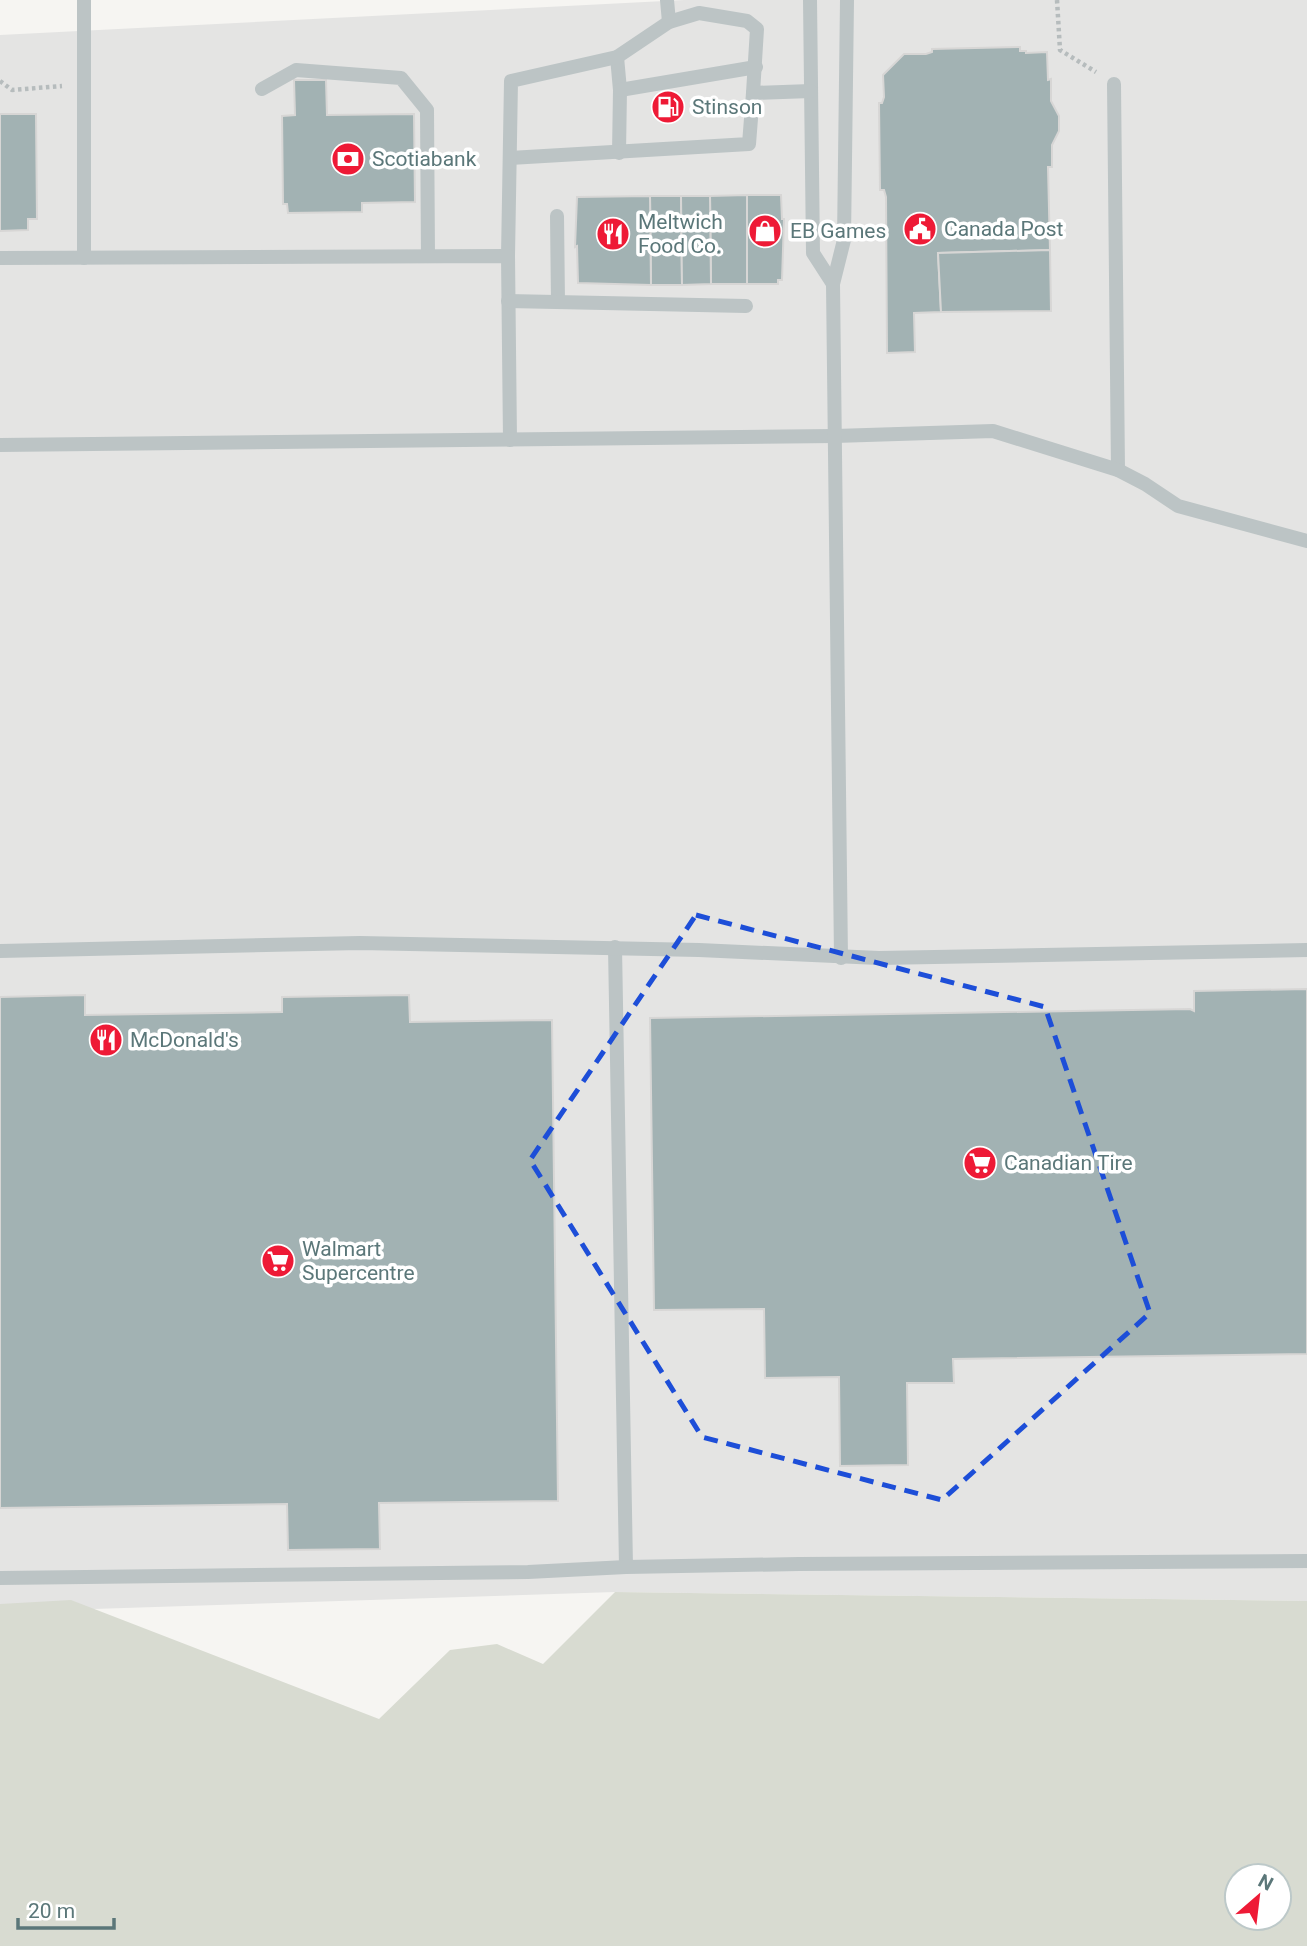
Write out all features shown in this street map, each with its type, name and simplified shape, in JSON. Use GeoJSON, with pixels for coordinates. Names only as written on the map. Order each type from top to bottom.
{"type":"FeatureCollection","features":[{"type":"Feature","properties":{"kind":"lane"},"geometry":{"type":"LineString","coordinates":[[84,0],[84,258]]}},
{"type":"Feature","properties":{"kind":"lane"},"geometry":{"type":"LineString","coordinates":[[667,0],[669,22]]}},
{"type":"Feature","properties":{"kind":"lane"},"geometry":{"type":"LineString","coordinates":[[810,0],[813,253],[834,284]]}},
{"type":"Feature","properties":{"kind":"lane"},"geometry":{"type":"LineString","coordinates":[[841,958],[834,284],[844,240],[847,0]]}},
{"type":"Feature","properties":{"kind":"lane"},"geometry":{"type":"LineString","coordinates":[[509,440],[508,256],[511,81],[617,57],[669,22],[699,13],[747,21],[757,29],[749,144],[510,158]]}},
{"type":"Feature","properties":{"kind":"lane"},"geometry":{"type":"LineString","coordinates":[[617,57],[620,90],[619,153]]}},
{"type":"Feature","properties":{"kind":"lane"},"geometry":{"type":"LineString","coordinates":[[620,90],[756,67]]}},
{"type":"Feature","properties":{"kind":"lane"},"geometry":{"type":"LineString","coordinates":[[262,89],[296,70],[401,78],[426,110],[428,256]]}},
{"type":"Feature","properties":{"kind":"lane"},"geometry":{"type":"LineString","coordinates":[[1114,84],[1118,470]]}},
{"type":"Feature","properties":{"kind":"lane"},"geometry":{"type":"LineString","coordinates":[[753,93],[811,91]]}},
{"type":"Feature","properties":{"kind":"lane"},"geometry":{"type":"LineString","coordinates":[[557,216],[558,302]]}},
{"type":"Feature","properties":{"kind":"lane"},"geometry":{"type":"LineString","coordinates":[[0,258],[508,256]]}},
{"type":"Feature","properties":{"kind":"lane"},"geometry":{"type":"LineString","coordinates":[[508,301],[746,306]]}},
{"type":"Feature","properties":{"kind":"lane"},"geometry":{"type":"LineString","coordinates":[[0,446],[835,436],[993,431],[1118,470],[1178,506],[1307,541]]}},
{"type":"Feature","properties":{"kind":"lane"},"geometry":{"type":"LineString","coordinates":[[0,951],[360,943],[615,947],[841,958],[1307,950]]}},
{"type":"Feature","properties":{"kind":"lane"},"geometry":{"type":"LineString","coordinates":[[615,947],[626,1567]]}},
{"type":"Feature","properties":{"kind":"lane"},"geometry":{"type":"LineString","coordinates":[[0,1578],[528,1572],[626,1567],[1307,1560]]}},
{"type":"Feature","properties":{"kind":"path"},"geometry":{"type":"LineString","coordinates":[[1058,0],[1060,50],[1114,84]]}},
{"type":"Feature","properties":{"kind":"path"},"geometry":{"type":"LineString","coordinates":[[0,81],[12,90],[84,84]]}},
{"type":"Feature","properties":{"kind":"highlighted area"},"geometry":{"type":"Polygon","coordinates":[[[696,915],[1045,1007],[1150,1313],[942,1500],[702,1437],[530,1160],[696,915]]]}},
{"type":"Feature","properties":{"kind":"shaded area"},"geometry":{"type":"Polygon","coordinates":[[[684,0],[1307,0],[1307,1601],[615,1592],[0,1612],[0,35],[684,0]]]}},
{"type":"Feature","properties":{"kind":"shaded area"},"geometry":{"type":"Polygon","coordinates":[[[615,1592],[1307,1601],[1307,1946],[0,1946],[0,1604],[71,1600],[379,1719],[450,1650],[497,1644],[543,1664],[615,1592]]]}},
{"type":"Feature","properties":{"kind":"building"},"geometry":{"type":"Polygon","coordinates":[[[1020,47],[1020,51],[1026,53],[1047,52],[1051,101],[1059,116],[1059,131],[1052,145],[1052,167],[1048,167],[1050,250],[938,253],[941,312],[914,313],[915,352],[887,353],[886,197],[884,190],[880,190],[879,103],[882,103],[884,97],[883,75],[904,54],[926,54],[932,52],[932,49],[1020,47]]]}},
{"type":"Feature","properties":{"kind":"building","name":"Scotiabank"},"geometry":{"type":"Polygon","coordinates":[[[294,80],[326,80],[327,115],[414,114],[415,202],[362,203],[362,212],[288,213],[287,204],[283,204],[282,116],[295,115],[294,80]]]}},
{"type":"Feature","properties":{"kind":"building"},"geometry":{"type":"Polygon","coordinates":[[[0,114],[36,114],[37,219],[28,219],[28,230],[0,231],[0,114]]]}},
{"type":"Feature","properties":{"kind":"building","name":"EB Games"},"geometry":{"type":"Polygon","coordinates":[[[747,195],[781,195],[784,219],[782,280],[778,280],[778,284],[747,284],[747,195]]]}},
{"type":"Feature","properties":{"kind":"building"},"geometry":{"type":"Polygon","coordinates":[[[747,195],[747,284],[711,284],[710,196],[747,195]]]}},
{"type":"Feature","properties":{"kind":"building"},"geometry":{"type":"Polygon","coordinates":[[[650,196],[681,196],[682,285],[651,285],[650,196]]]}},
{"type":"Feature","properties":{"kind":"building","name":"Meltwich Food Co."},"geometry":{"type":"Polygon","coordinates":[[[650,196],[651,285],[578,283],[577,246],[575,247],[577,197],[650,196]]]}},
{"type":"Feature","properties":{"kind":"building"},"geometry":{"type":"Polygon","coordinates":[[[681,196],[710,196],[711,284],[682,285],[681,196]]]}},
{"type":"Feature","properties":{"kind":"building"},"geometry":{"type":"Polygon","coordinates":[[[1050,250],[1051,311],[941,312],[938,253],[1050,250]]]}},
{"type":"Feature","properties":{"kind":"building","name":"Canadian Tire"},"geometry":{"type":"Polygon","coordinates":[[[1307,989],[1307,1354],[953,1359],[954,1383],[907,1383],[908,1465],[840,1466],[839,1377],[765,1378],[764,1309],[654,1310],[650,1018],[1194,1011],[1194,991],[1307,989]]]}},
{"type":"Feature","properties":{"kind":"building","name":"Walmart Supercentre"},"geometry":{"type":"Polygon","coordinates":[[[85,995],[85,1015],[282,1012],[282,997],[409,995],[410,1022],[552,1020],[558,1501],[379,1503],[380,1549],[288,1550],[287,1504],[0,1508],[0,997],[85,995]]]}},
{"type":"Feature","properties":{"kind":"place","name":"Stinson"},"geometry":{"type":"Point","coordinates":[668,107]}},
{"type":"Feature","properties":{"kind":"place","name":"Scotiabank"},"geometry":{"type":"Point","coordinates":[348,159]}},
{"type":"Feature","properties":{"kind":"place","name":"Canada Post"},"geometry":{"type":"Point","coordinates":[920,229]}},
{"type":"Feature","properties":{"kind":"place","name":"EB Games"},"geometry":{"type":"Point","coordinates":[765,231]}},
{"type":"Feature","properties":{"kind":"place","name":"Meltwich Food Co."},"geometry":{"type":"Point","coordinates":[613,234]}},
{"type":"Feature","properties":{"kind":"place","name":"McDonald's"},"geometry":{"type":"Point","coordinates":[106,1040]}},
{"type":"Feature","properties":{"kind":"place","name":"Canadian Tire"},"geometry":{"type":"Point","coordinates":[980,1163]}},
{"type":"Feature","properties":{"kind":"place","name":"Walmart Supercentre"},"geometry":{"type":"Point","coordinates":[278,1261]}}]}
